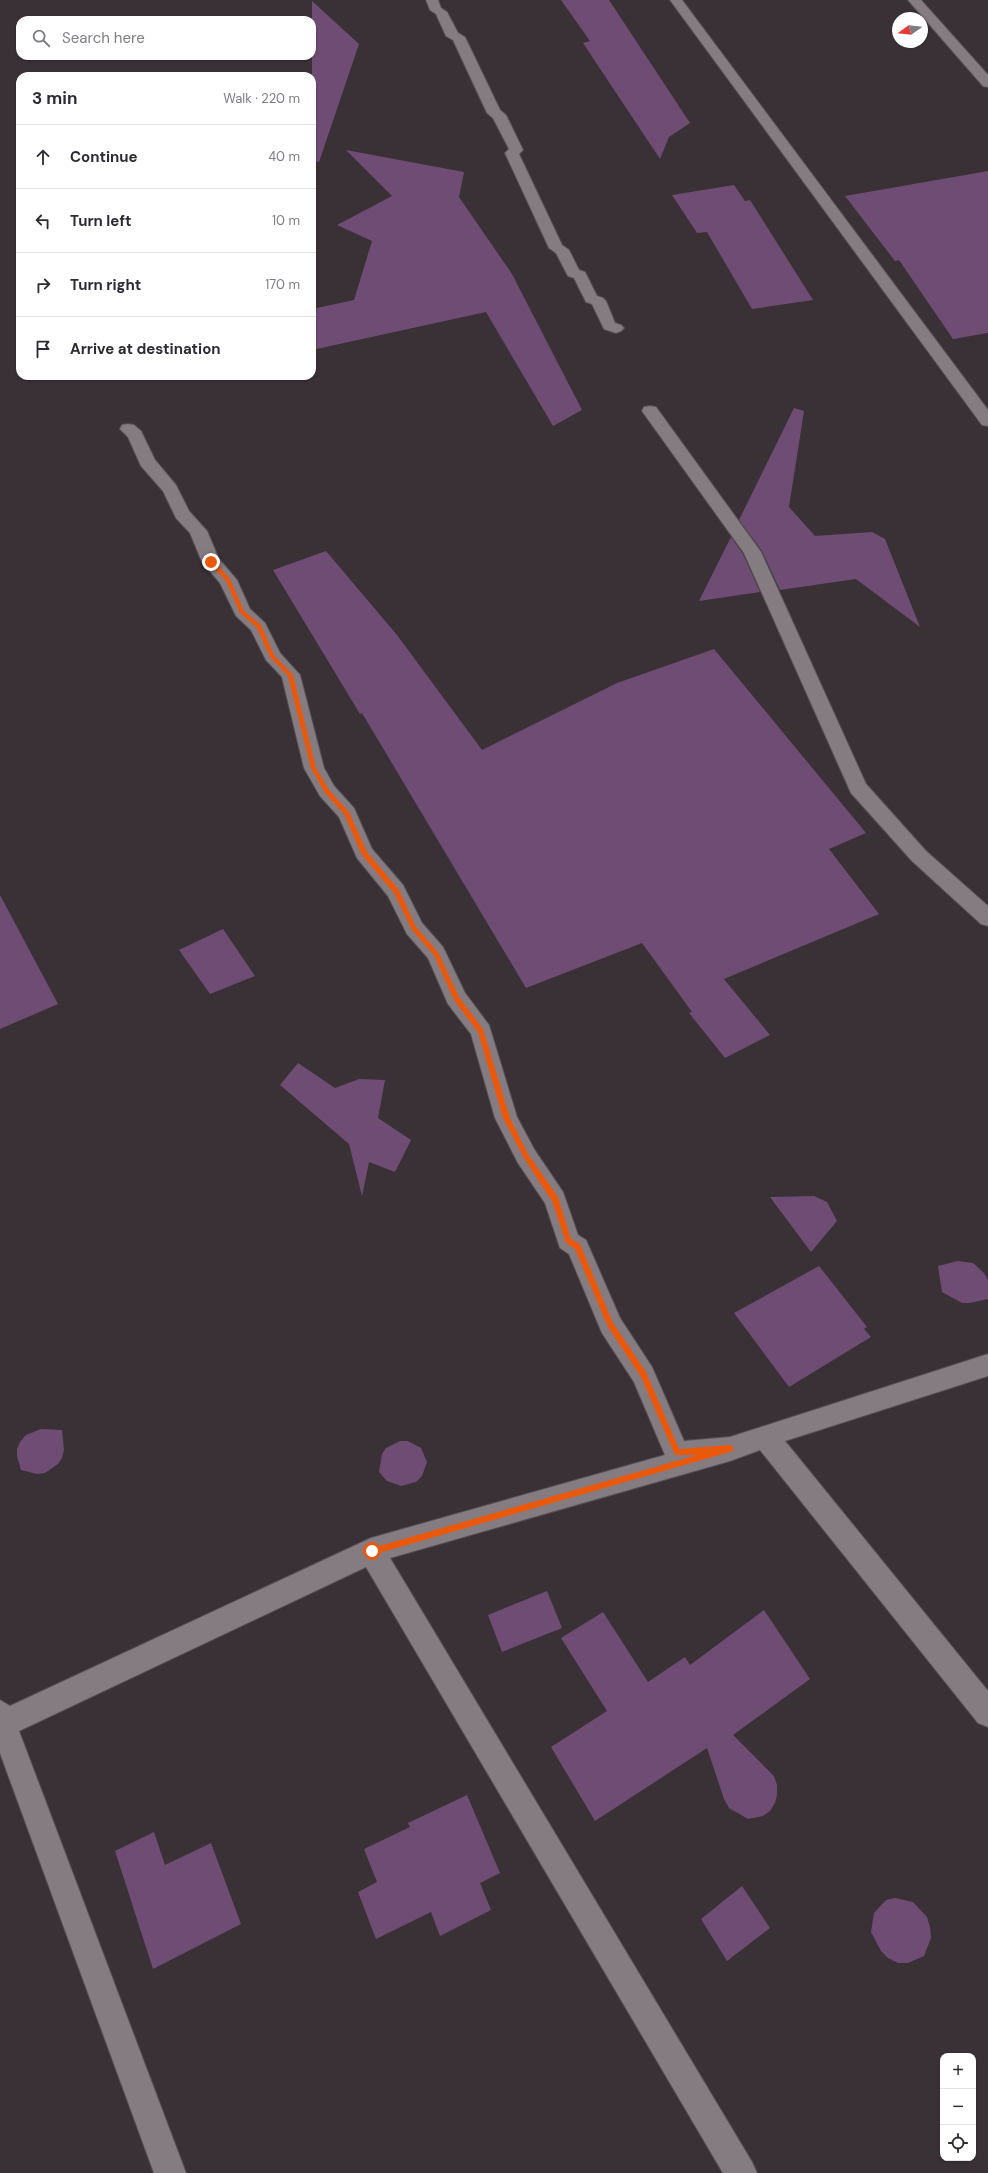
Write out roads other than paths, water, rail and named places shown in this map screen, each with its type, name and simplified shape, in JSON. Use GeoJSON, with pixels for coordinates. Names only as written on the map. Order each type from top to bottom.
{"type":"FeatureCollection","features":[{"type":"Feature","properties":{"kind":"street"},"geometry":{"type":"LineString","coordinates":[[432,0],[436,10],[442,12],[453,36],[458,37],[494,113],[499,115],[516,150],[512,153],[556,248],[562,250],[573,273],[580,275],[591,299],[598,301],[609,326],[616,328]]}},
{"type":"Feature","properties":{"kind":"street"},"geometry":{"type":"LineString","coordinates":[[676,0],[988,421]]}},
{"type":"Feature","properties":{"kind":"street"},"geometry":{"type":"LineString","coordinates":[[914,0],[988,83]]}},
{"type":"Feature","properties":{"kind":"street"},"geometry":{"type":"LineString","coordinates":[[650,411],[730,524],[752,552],[858,788],[919,856],[988,918]]}},
{"type":"Feature","properties":{"kind":"street"},"geometry":{"type":"LineString","coordinates":[[128,429],[135,435],[147,462],[170,489],[182,514],[198,531],[211,562],[228,580],[242,612],[259,627],[272,656],[291,675],[314,768],[327,791],[347,813],[364,853],[396,892],[414,928],[436,953],[456,998],[481,1031],[506,1118],[526,1156],[555,1200],[568,1241],[578,1247],[610,1325],[643,1375],[677,1453],[730,1449]]}},
{"type":"Feature","properties":{"kind":"street"},"geometry":{"type":"LineString","coordinates":[[170,2173],[2,1719],[372,1551],[730,1449],[765,1436],[988,1365]]}},
{"type":"Feature","properties":{"kind":"street"},"geometry":{"type":"LineString","coordinates":[[765,1436],[988,1714]]}},
{"type":"Feature","properties":{"kind":"street"},"geometry":{"type":"LineString","coordinates":[[372,1551],[741,2173]]}}]}
